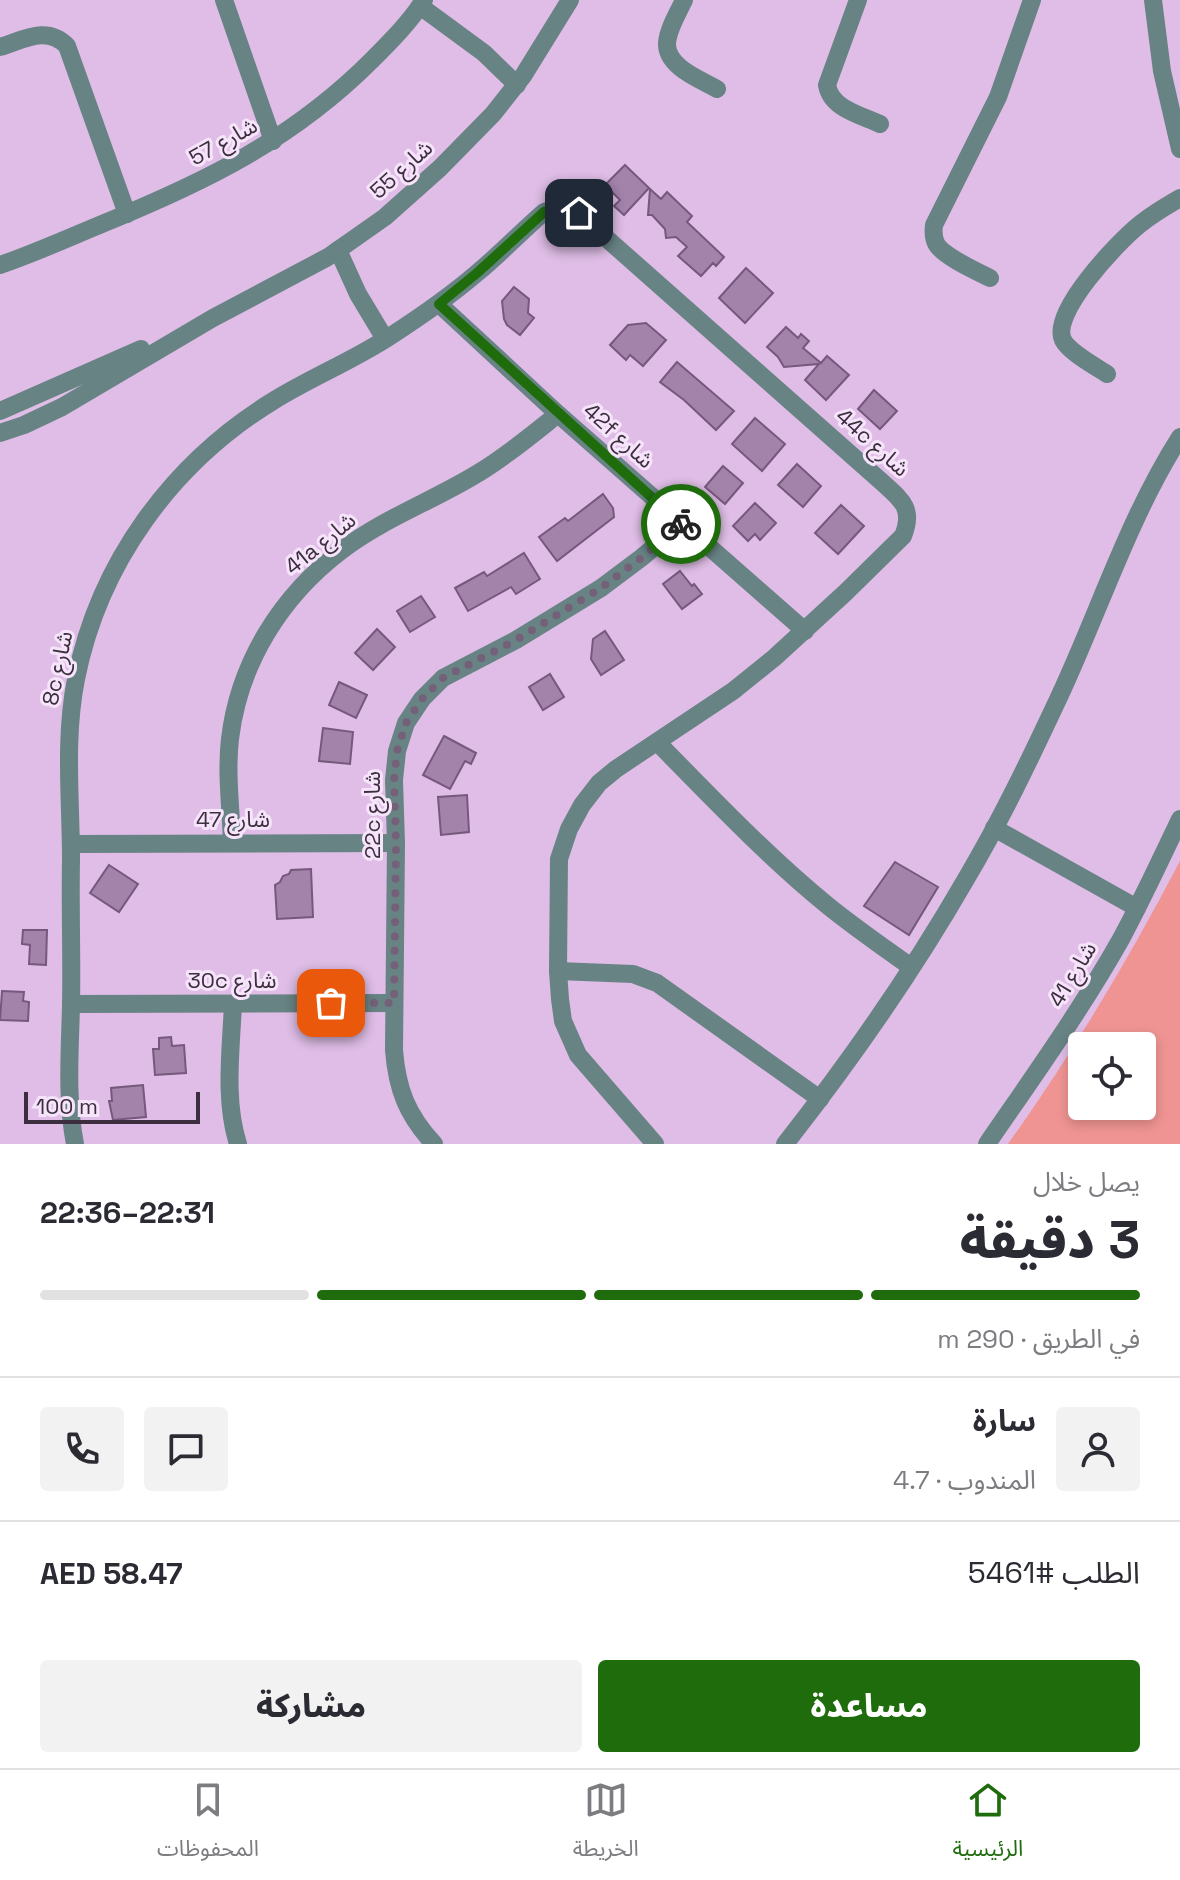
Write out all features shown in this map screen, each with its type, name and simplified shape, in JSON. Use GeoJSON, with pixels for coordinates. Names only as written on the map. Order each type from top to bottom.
{"type":"FeatureCollection","features":[{"type":"Feature","properties":{"kind":"street"},"geometry":{"type":"LineString","coordinates":[[224,0],[273,141]]}},
{"type":"Feature","properties":{"kind":"street","name":"شارع 55"},"geometry":{"type":"LineString","coordinates":[[0,433],[62,407],[213,318],[333,253],[385,217],[440,168],[493,114],[520,80],[570,0]]}},
{"type":"Feature","properties":{"kind":"street"},"geometry":{"type":"LineString","coordinates":[[684,0],[667,41],[668,53],[675,63],[717,89]]}},
{"type":"Feature","properties":{"kind":"street"},"geometry":{"type":"LineString","coordinates":[[858,0],[827,85],[829,95],[835,102],[880,124]]}},
{"type":"Feature","properties":{"kind":"street"},"geometry":{"type":"LineString","coordinates":[[990,278],[942,251],[933,235],[934,225],[998,97],[1032,0]]}},
{"type":"Feature","properties":{"kind":"street"},"geometry":{"type":"LineString","coordinates":[[1153,0],[1162,71],[1180,149]]}},
{"type":"Feature","properties":{"kind":"street","name":"شارع 57"},"geometry":{"type":"LineString","coordinates":[[6,264],[204,180],[273,141],[313,114],[351,82],[422,3],[520,80]]}},
{"type":"Feature","properties":{"kind":"street"},"geometry":{"type":"LineString","coordinates":[[0,47],[44,34],[60,39],[67,46],[127,214]]}},
{"type":"Feature","properties":{"kind":"street"},"geometry":{"type":"LineString","coordinates":[[1107,374],[1068,347],[1062,339],[1062,321],[1095,269],[1116,245],[1140,224],[1180,198]]}},
{"type":"Feature","properties":{"kind":"street","name":"44c شارع"},"geometry":{"type":"LineString","coordinates":[[535,220],[544,212],[556,208],[568,208],[579,213],[883,483],[903,503],[908,513],[908,525],[903,536],[805,631],[733,691],[599,783],[569,829],[559,859],[558,971],[563,1021],[578,1055],[655,1144]]}},
{"type":"Feature","properties":{"kind":"street","name":"8c شارع"},"geometry":{"type":"LineString","coordinates":[[75,1144],[70,1100],[70,718],[86,641],[115,569],[160,499],[211,446],[275,400],[385,339],[439,304],[535,220]]}},
{"type":"Feature","properties":{"kind":"street"},"geometry":{"type":"LineString","coordinates":[[333,253],[345,281],[358,294],[385,339]]}},
{"type":"Feature","properties":{"kind":"street","name":"42f شارع"},"geometry":{"type":"LineString","coordinates":[[439,304],[558,414],[805,631]]}},
{"type":"Feature","properties":{"kind":"street","name":"شارع 55"},"geometry":{"type":"LineString","coordinates":[[0,411],[213,318]]}},
{"type":"Feature","properties":{"kind":"street","name":"41a شارع"},"geometry":{"type":"LineString","coordinates":[[232,843],[230,741],[236,704],[264,634],[289,600],[313,574],[343,549],[479,473],[558,414]]}},
{"type":"Feature","properties":{"kind":"street"},"geometry":{"type":"LineString","coordinates":[[785,1144],[820,1099],[911,967],[968,877],[1060,694],[1136,518],[1180,437]]}},
{"type":"Feature","properties":{"kind":"street","name":"22c شارع"},"geometry":{"type":"LineString","coordinates":[[434,1144],[413,1118],[399,1086],[394,1050],[394,780],[397,751],[406,723],[422,699],[443,678],[516,640],[601,588],[682,524]]}},
{"type":"Feature","properties":{"kind":"street"},"geometry":{"type":"LineString","coordinates":[[657,742],[742,829],[807,888],[911,967]]}},
{"type":"Feature","properties":{"kind":"street","name":"شارع 41"},"geometry":{"type":"LineString","coordinates":[[987,1144],[1083,1002],[1137,908],[1180,819]]}},
{"type":"Feature","properties":{"kind":"street"},"geometry":{"type":"LineString","coordinates":[[994,828],[1137,908]]}},
{"type":"Feature","properties":{"kind":"street","name":"شارع 47"},"geometry":{"type":"LineString","coordinates":[[71,844],[396,843]]}},
{"type":"Feature","properties":{"kind":"street"},"geometry":{"type":"LineString","coordinates":[[558,971],[633,974],[657,983],[820,1099]]}},
{"type":"Feature","properties":{"kind":"street","name":"30c شارع"},"geometry":{"type":"LineString","coordinates":[[71,1004],[394,1003]]}},
{"type":"Feature","properties":{"kind":"street"},"geometry":{"type":"LineString","coordinates":[[233,1004],[230,1086],[231,1112],[238,1144]]}},
{"type":"Feature","properties":{"kind":"shaded area"},"geometry":{"type":"Polygon","coordinates":[[[1180,861],[1180,1144],[1008,1144],[1068,1055],[1068,1120],[1156,1120],[1156,1032],[1082,1032],[1180,861]]]}},
{"type":"Feature","properties":{"kind":"building"},"geometry":{"type":"Polygon","coordinates":[[[625,165],[649,188],[624,215],[614,206],[620,200],[605,185],[625,165]]]}},
{"type":"Feature","properties":{"kind":"building"},"geometry":{"type":"Polygon","coordinates":[[[650,189],[661,199],[667,192],[692,216],[687,222],[724,257],[716,266],[713,263],[701,276],[678,256],[687,247],[676,237],[666,238],[665,229],[652,215],[648,215],[650,189]]]}},
{"type":"Feature","properties":{"kind":"building"},"geometry":{"type":"Polygon","coordinates":[[[746,268],[773,293],[745,323],[719,298],[746,268]]]}},
{"type":"Feature","properties":{"kind":"building"},"geometry":{"type":"Polygon","coordinates":[[[514,287],[529,299],[528,313],[534,318],[520,335],[504,319],[502,301],[514,287]]]}},
{"type":"Feature","properties":{"kind":"building"},"geometry":{"type":"Polygon","coordinates":[[[646,323],[666,340],[643,366],[630,355],[626,360],[610,345],[628,325],[646,323]]]}},
{"type":"Feature","properties":{"kind":"building"},"geometry":{"type":"Polygon","coordinates":[[[786,327],[798,338],[801,334],[809,341],[803,348],[821,363],[827,356],[849,375],[826,400],[805,380],[819,364],[784,367],[767,347],[786,327]]]}},
{"type":"Feature","properties":{"kind":"building"},"geometry":{"type":"Polygon","coordinates":[[[677,362],[734,411],[716,430],[660,382],[677,362]]]}},
{"type":"Feature","properties":{"kind":"building"},"geometry":{"type":"Polygon","coordinates":[[[874,390],[897,411],[880,429],[858,409],[874,390]]]}},
{"type":"Feature","properties":{"kind":"building"},"geometry":{"type":"Polygon","coordinates":[[[755,418],[785,444],[762,471],[732,444],[755,418]]]}},
{"type":"Feature","properties":{"kind":"building"},"geometry":{"type":"Polygon","coordinates":[[[797,464],[821,486],[803,507],[778,485],[797,464]]]}},
{"type":"Feature","properties":{"kind":"building"},"geometry":{"type":"Polygon","coordinates":[[[723,466],[743,483],[725,504],[705,487],[723,466]]]}},
{"type":"Feature","properties":{"kind":"building"},"geometry":{"type":"Polygon","coordinates":[[[603,494],[613,508],[614,517],[557,561],[539,537],[565,518],[568,521],[603,494]]]}},
{"type":"Feature","properties":{"kind":"building"},"geometry":{"type":"Polygon","coordinates":[[[755,503],[776,523],[760,540],[755,534],[748,541],[733,526],[755,503]]]}},
{"type":"Feature","properties":{"kind":"building"},"geometry":{"type":"Polygon","coordinates":[[[841,505],[864,526],[838,554],[815,533],[841,505]]]}},
{"type":"Feature","properties":{"kind":"building"},"geometry":{"type":"Polygon","coordinates":[[[524,553],[540,579],[516,594],[511,587],[468,611],[455,588],[484,572],[487,576],[524,553]]]}},
{"type":"Feature","properties":{"kind":"building"},"geometry":{"type":"Polygon","coordinates":[[[680,571],[702,594],[682,609],[663,584],[680,571]]]}},
{"type":"Feature","properties":{"kind":"building"},"geometry":{"type":"Polygon","coordinates":[[[421,596],[435,617],[410,632],[397,611],[421,596]]]}},
{"type":"Feature","properties":{"kind":"building"},"geometry":{"type":"Polygon","coordinates":[[[377,629],[395,647],[373,670],[355,653],[377,629]]]}},
{"type":"Feature","properties":{"kind":"building"},"geometry":{"type":"Polygon","coordinates":[[[605,631],[624,660],[601,675],[591,659],[593,639],[605,631]]]}},
{"type":"Feature","properties":{"kind":"building"},"geometry":{"type":"Polygon","coordinates":[[[550,674],[564,697],[543,710],[529,687],[550,674]]]}},
{"type":"Feature","properties":{"kind":"building"},"geometry":{"type":"Polygon","coordinates":[[[339,682],[367,695],[356,718],[329,705],[339,682]]]}},
{"type":"Feature","properties":{"kind":"building"},"geometry":{"type":"Polygon","coordinates":[[[323,728],[353,732],[350,764],[319,761],[323,728]]]}},
{"type":"Feature","properties":{"kind":"building"},"geometry":{"type":"Polygon","coordinates":[[[444,736],[476,753],[471,764],[465,761],[450,789],[423,775],[444,736]]]}},
{"type":"Feature","properties":{"kind":"building"},"geometry":{"type":"Polygon","coordinates":[[[467,795],[469,832],[441,835],[438,797],[467,795]]]}},
{"type":"Feature","properties":{"kind":"building"},"geometry":{"type":"Polygon","coordinates":[[[895,862],[938,887],[909,935],[864,906],[895,862]]]}},
{"type":"Feature","properties":{"kind":"building"},"geometry":{"type":"Polygon","coordinates":[[[109,865],[138,884],[119,912],[90,893],[109,865]]]}},
{"type":"Feature","properties":{"kind":"building"},"geometry":{"type":"Polygon","coordinates":[[[311,869],[313,917],[277,919],[275,885],[291,870],[311,869]]]}},
{"type":"Feature","properties":{"kind":"building"},"geometry":{"type":"Polygon","coordinates":[[[23,930],[47,930],[46,965],[29,964],[30,945],[22,944],[23,930]]]}},
{"type":"Feature","properties":{"kind":"building"},"geometry":{"type":"Polygon","coordinates":[[[2,991],[24,992],[23,1001],[29,1002],[28,1021],[0,1020],[2,991]]]}},
{"type":"Feature","properties":{"kind":"building"},"geometry":{"type":"Polygon","coordinates":[[[171,1037],[172,1046],[184,1045],[186,1073],[155,1075],[153,1049],[159,1049],[159,1038],[171,1037]]]}},
{"type":"Feature","properties":{"kind":"building"},"geometry":{"type":"Polygon","coordinates":[[[143,1085],[146,1117],[113,1120],[109,1101],[112,1101],[111,1088],[143,1085]]]}},
{"type":"Feature","properties":{"kind":"way so far"},"geometry":{"type":"LineString","coordinates":[[331,1003],[394,1003],[394,780],[397,751],[406,723],[422,699],[443,678],[516,640],[601,588],[681,524]]}},
{"type":"Feature","properties":{"kind":"route"},"geometry":{"type":"LineString","coordinates":[[579,213],[568,208],[544,212],[439,304],[681,524]]}}]}
